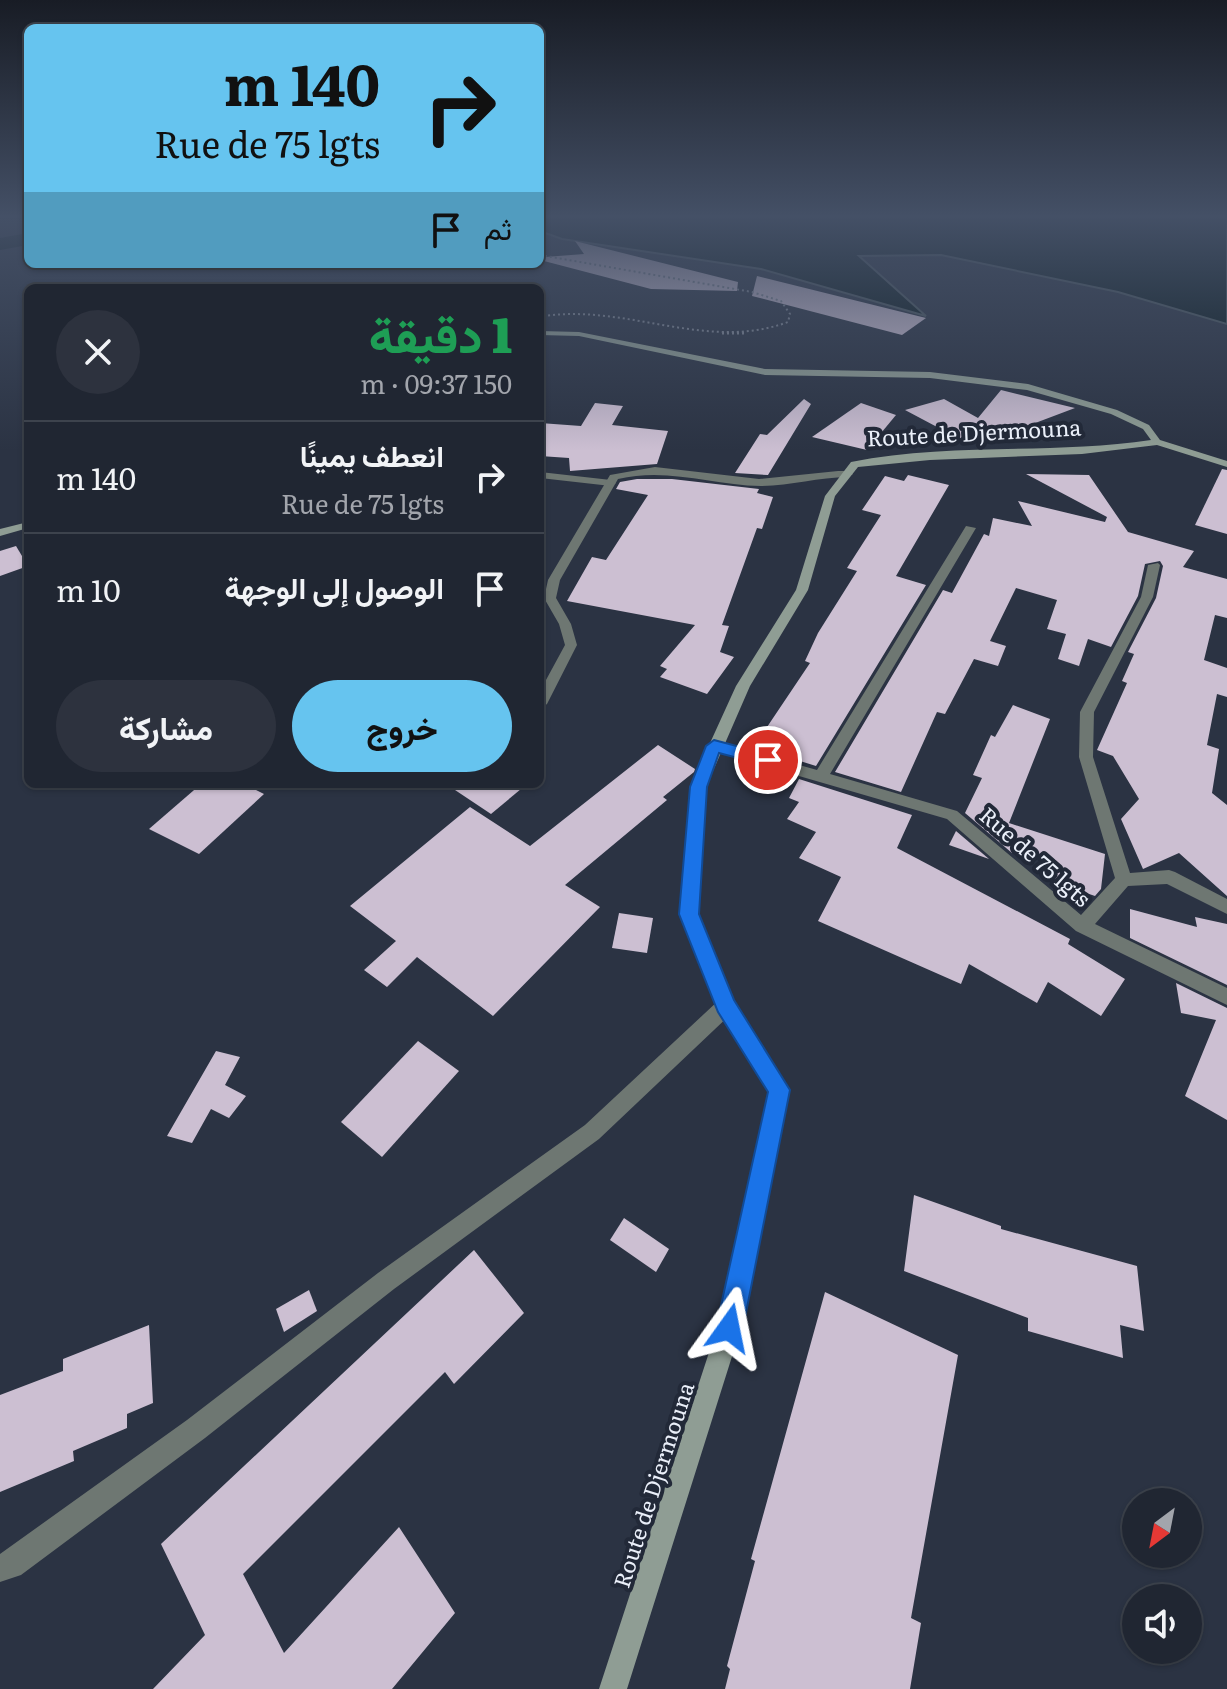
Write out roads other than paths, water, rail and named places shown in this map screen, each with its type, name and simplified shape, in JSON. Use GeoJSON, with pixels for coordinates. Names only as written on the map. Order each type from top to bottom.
{"type":"FeatureCollection","features":[{"type":"Feature","properties":{"kind":"street"},"geometry":{"type":"LineString","coordinates":[[544,333],[579,334],[765,372],[930,375],[1028,387],[1114,412],[1146,427],[1157,442],[1227,464]]}},
{"type":"Feature","properties":{"kind":"street","name":"Route de Djermouna"},"geometry":{"type":"LineString","coordinates":[[613,1689],[729,1328],[779,1090],[726,1006],[689,914],[698,787],[714,746],[743,686],[802,590],[830,496],[855,464],[893,458],[1114,450],[1157,442]]}},
{"type":"Feature","properties":{"kind":"street"},"geometry":{"type":"LineString","coordinates":[[544,696],[571,645],[565,624],[550,598],[554,580],[614,477],[646,470],[781,482],[820,473],[848,474]]}},
{"type":"Feature","properties":{"kind":"street"},"geometry":{"type":"LineString","coordinates":[[0,533],[24,526]]}},
{"type":"Feature","properties":{"kind":"street"},"geometry":{"type":"LineString","coordinates":[[822,775],[970,528]]}},
{"type":"Feature","properties":{"kind":"street"},"geometry":{"type":"LineString","coordinates":[[1124,880],[1086,757],[1087,712],[1147,597],[1154,565]]}},
{"type":"Feature","properties":{"kind":"street","name":"Rue de 75 lgts"},"geometry":{"type":"LineString","coordinates":[[714,746],[952,815],[1082,926],[1227,997]]}},
{"type":"Feature","properties":{"kind":"street"},"geometry":{"type":"LineString","coordinates":[[1082,926],[1124,880],[1169,877],[1227,907]]}},
{"type":"Feature","properties":{"kind":"street"},"geometry":{"type":"LineString","coordinates":[[0,1568],[11,1565],[196,1429],[386,1281],[592,1132],[726,1006]]}},
{"type":"Feature","properties":{"kind":"lane"},"geometry":{"type":"LineString","coordinates":[[544,475],[611,483]]}}]}
